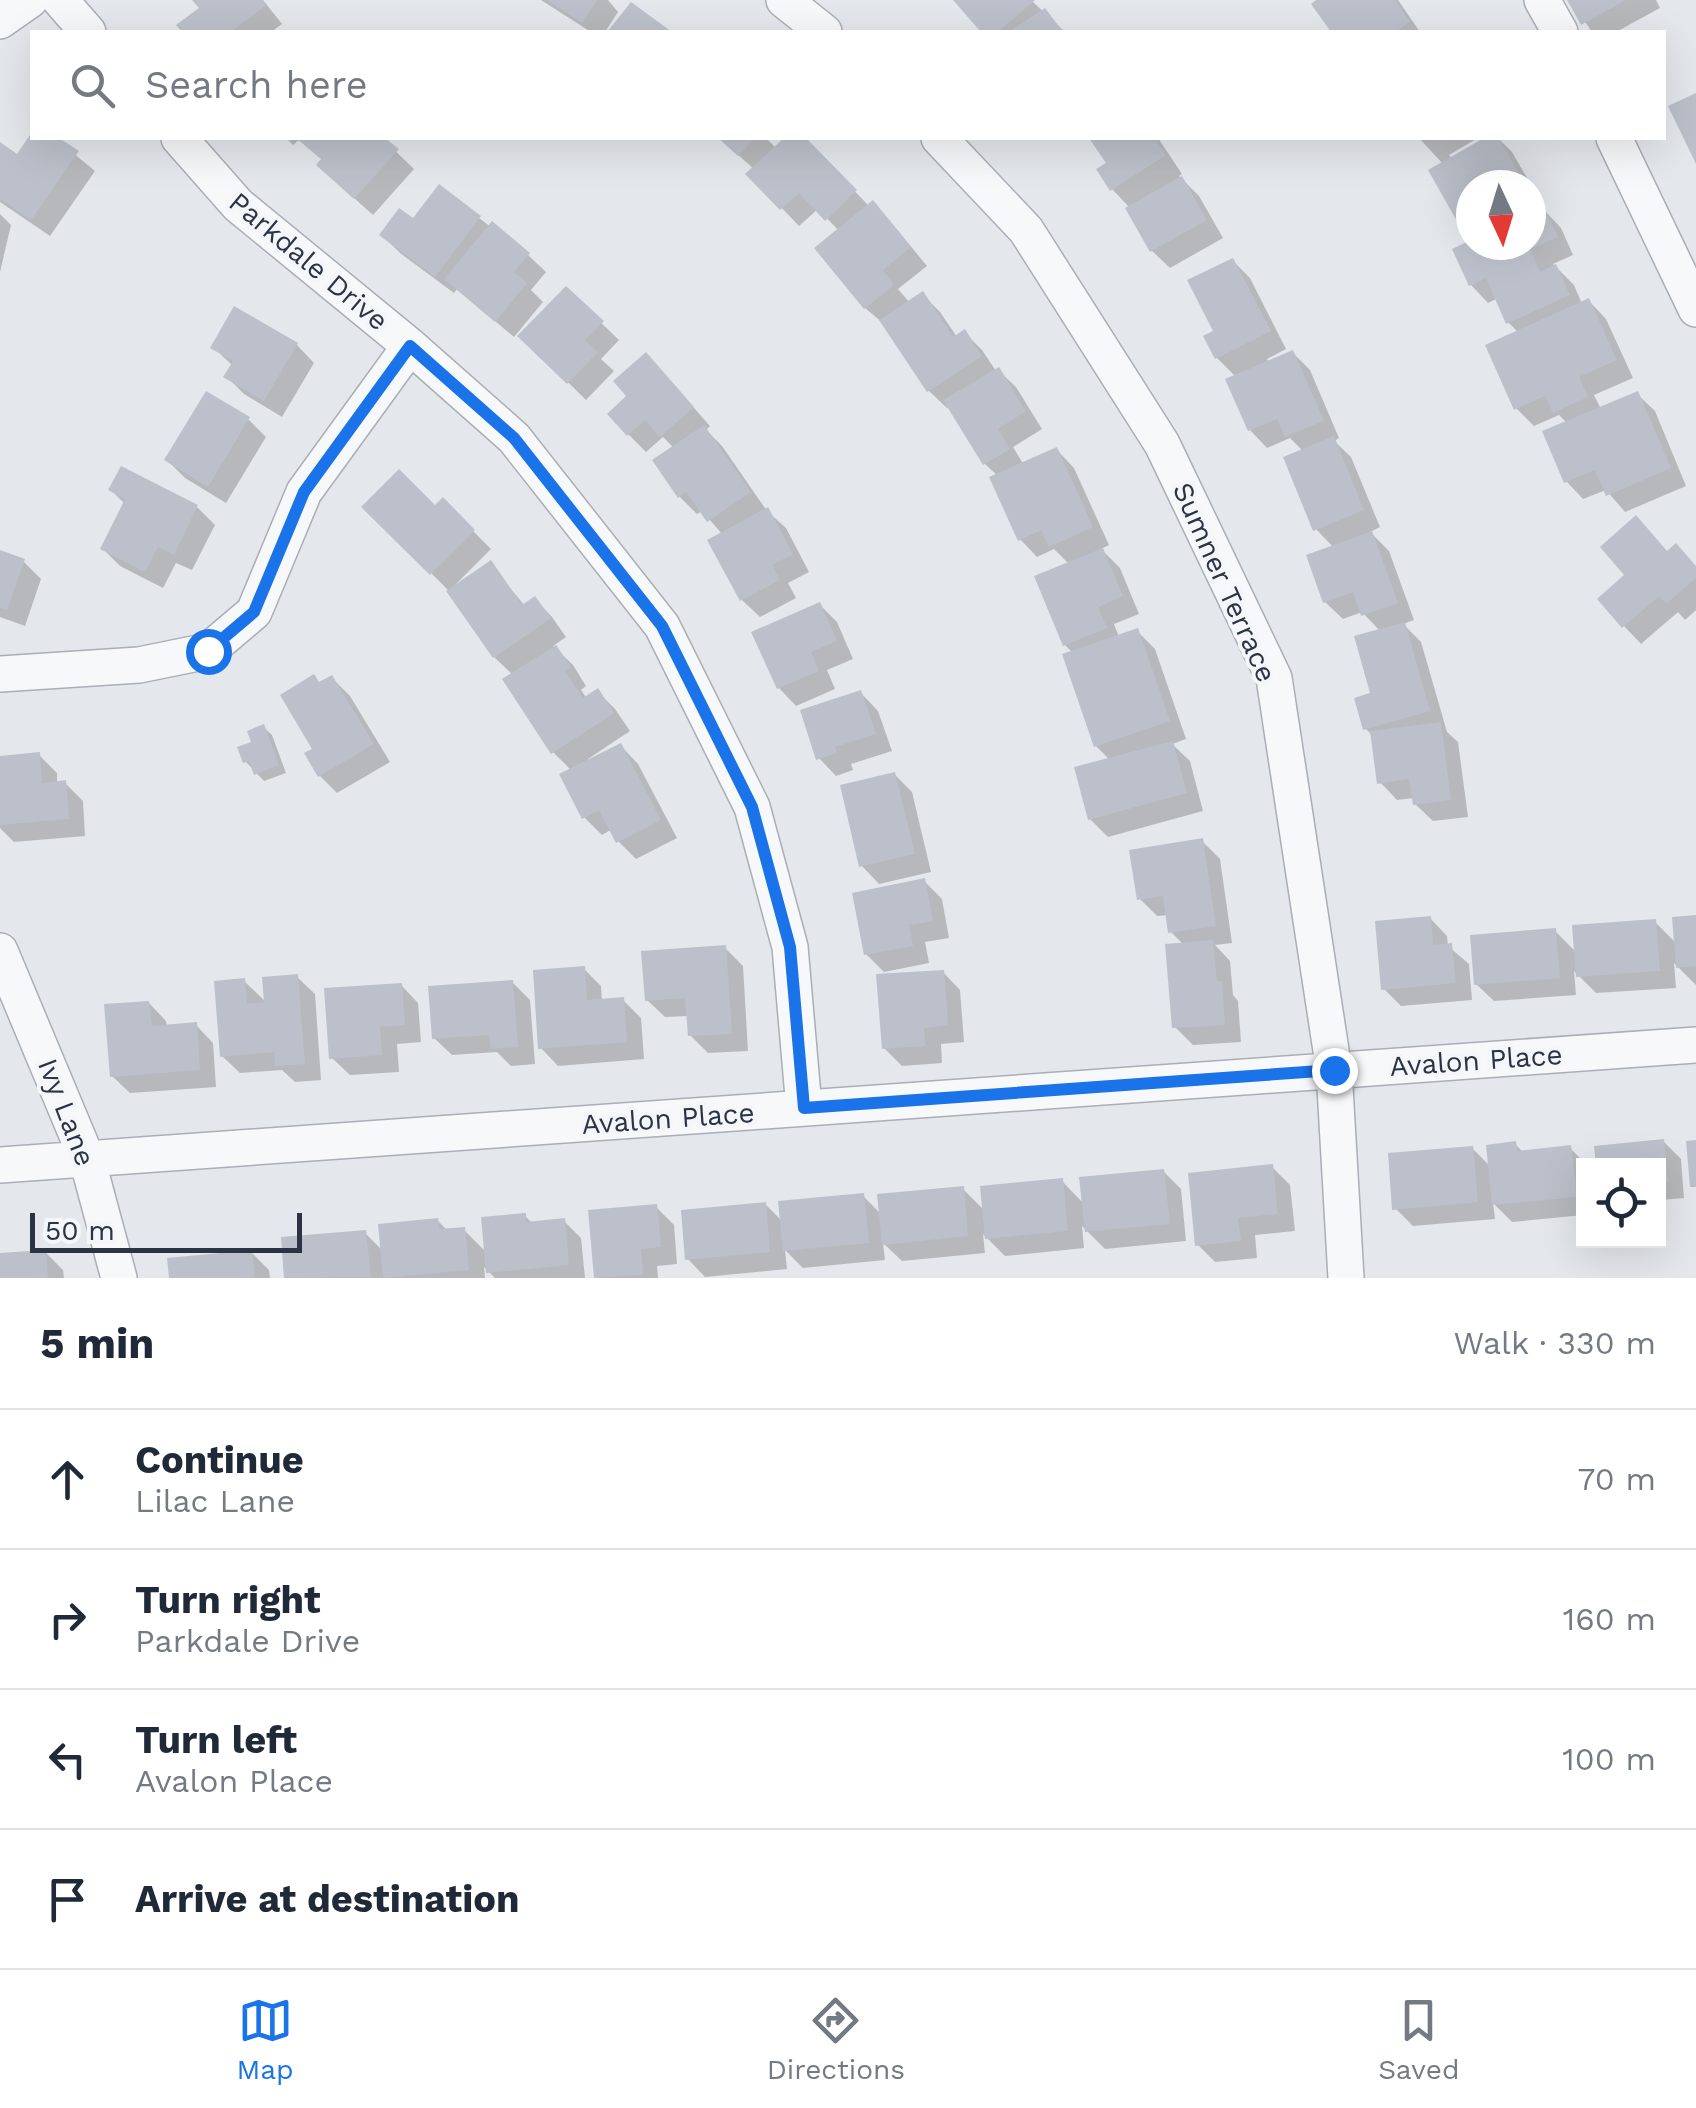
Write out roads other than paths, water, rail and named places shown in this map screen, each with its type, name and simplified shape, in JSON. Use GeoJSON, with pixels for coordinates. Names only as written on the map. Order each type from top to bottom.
{"type":"FeatureCollection","features":[{"type":"Feature","properties":{"kind":"street"},"geometry":{"type":"LineString","coordinates":[[0,22],[30,0]]}},
{"type":"Feature","properties":{"kind":"street"},"geometry":{"type":"LineString","coordinates":[[60,0],[86,30]]}},
{"type":"Feature","properties":{"kind":"street"},"geometry":{"type":"LineString","coordinates":[[784,0],[822,30]]}},
{"type":"Feature","properties":{"kind":"street"},"geometry":{"type":"LineString","coordinates":[[1542,0],[1559,30]]}},
{"type":"Feature","properties":{"kind":"street","name":"Parkdale Drive"},"geometry":{"type":"LineString","coordinates":[[181,140],[238,205],[410,346],[514,438],[662,626],[752,807],[790,947],[804,1108]]}},
{"type":"Feature","properties":{"kind":"street","name":"Sumner Terrace"},"geometry":{"type":"LineString","coordinates":[[940,140],[1026,230],[1162,444],[1274,678],[1334,1070],[1346,1278]]}},
{"type":"Feature","properties":{"kind":"street"},"geometry":{"type":"LineString","coordinates":[[1615,140],[1696,309]]}},
{"type":"Feature","properties":{"kind":"street"},"geometry":{"type":"LineString","coordinates":[[0,674],[139,665],[208,651],[254,612],[304,492],[410,346]]}},
{"type":"Feature","properties":{"kind":"street","name":"Ivy Lane"},"geometry":{"type":"LineString","coordinates":[[0,950],[87,1158],[119,1278]]}},
{"type":"Feature","properties":{"kind":"street","name":"Avalon Place"},"geometry":{"type":"LineString","coordinates":[[0,1165],[1696,1045]]}}]}
